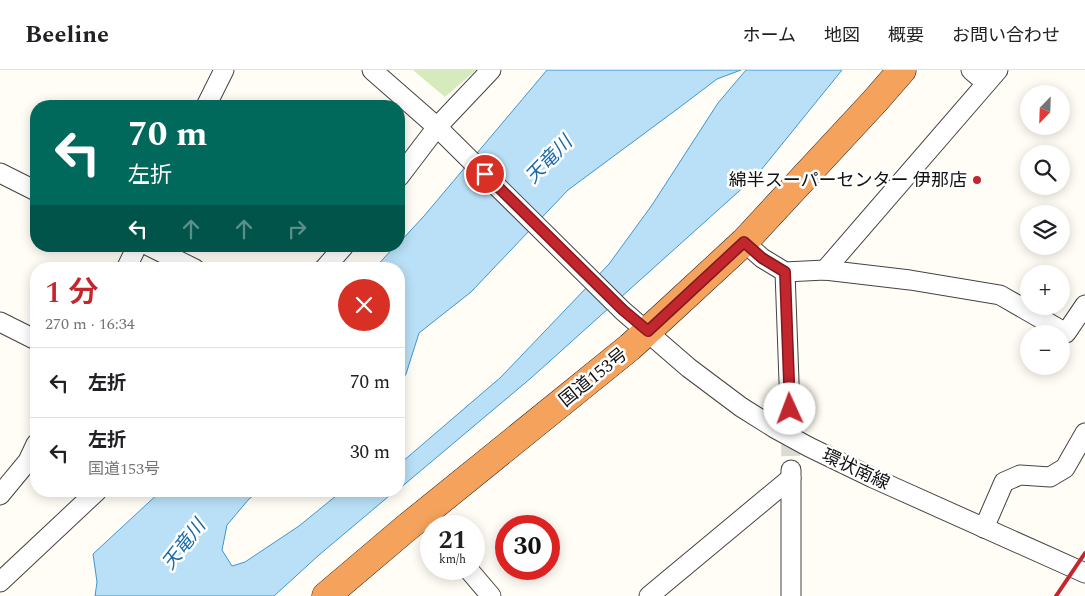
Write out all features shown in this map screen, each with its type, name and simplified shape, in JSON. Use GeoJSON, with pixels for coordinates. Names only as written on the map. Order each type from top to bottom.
{"type":"FeatureCollection","features":[{"type":"Feature","properties":{"kind":"highway","name":"国道153号"},"geometry":{"type":"LineString","coordinates":[[326,596],[648,331],[744,242],[875,102],[902,70]]}},
{"type":"Feature","properties":{"kind":"street"},"geometry":{"type":"LineString","coordinates":[[209,100],[224,70]]}},
{"type":"Feature","properties":{"kind":"street","name":"環状南線"},"geometry":{"type":"LineString","coordinates":[[372,70],[440,130],[623,310],[689,368],[741,407],[809,447],[873,478],[1085,573]]}},
{"type":"Feature","properties":{"kind":"street"},"geometry":{"type":"LineString","coordinates":[[405,169],[492,70]]}},
{"type":"Feature","properties":{"kind":"street"},"geometry":{"type":"LineString","coordinates":[[825,270],[992,76],[971,70]]}},
{"type":"Feature","properties":{"kind":"street"},"geometry":{"type":"LineString","coordinates":[[0,173],[30,187]]}},
{"type":"Feature","properties":{"kind":"street"},"geometry":{"type":"LineString","coordinates":[[744,242],[762,258],[785,272],[825,270],[910,280],[1000,294],[1066,333],[1085,305]]}},
{"type":"Feature","properties":{"kind":"street"},"geometry":{"type":"LineString","coordinates":[[161,252],[181,262]]}},
{"type":"Feature","properties":{"kind":"street"},"geometry":{"type":"LineString","coordinates":[[330,262],[339,252]]}},
{"type":"Feature","properties":{"kind":"street"},"geometry":{"type":"LineString","coordinates":[[785,272],[790,409]]}},
{"type":"Feature","properties":{"kind":"street"},"geometry":{"type":"LineString","coordinates":[[0,322],[30,337]]}},
{"type":"Feature","properties":{"kind":"street"},"geometry":{"type":"LineString","coordinates":[[984,528],[1004,482],[1020,475],[1050,477],[1065,468],[1085,433]]}},
{"type":"Feature","properties":{"kind":"street"},"geometry":{"type":"LineString","coordinates":[[0,496],[30,457]]}},
{"type":"Feature","properties":{"kind":"street"},"geometry":{"type":"LineString","coordinates":[[649,596],[791,472],[791,596]]}},
{"type":"Feature","properties":{"kind":"street"},"geometry":{"type":"LineString","coordinates":[[0,582],[91,497]]}},
{"type":"Feature","properties":{"kind":"street"},"geometry":{"type":"LineString","coordinates":[[477,580],[491,596]]}},
{"type":"Feature","properties":{"kind":"green space"},"geometry":{"type":"Polygon","coordinates":[[[413,70],[476,70],[445,97],[413,70]]]}},
{"type":"Feature","properties":{"kind":"water","name":"天竜川"},"geometry":{"type":"Polygon","coordinates":[[[547,70],[741,70],[717,79],[568,190],[471,292],[419,333],[405,375],[405,262],[380,262],[390,252],[405,252],[405,237],[547,70]]]}},
{"type":"Feature","properties":{"kind":"water"},"geometry":{"type":"Polygon","coordinates":[[[746,70],[842,70],[757,175],[531,378],[405,484],[405,459],[501,377],[609,264],[652,205],[718,103],[746,70]]]}},
{"type":"Feature","properties":{"kind":"water","name":"天竜川"},"geometry":{"type":"Polygon","coordinates":[[[155,497],[252,497],[227,525],[222,550],[232,566],[245,562],[299,526],[335,497],[388,497],[274,596],[95,596],[97,582],[93,554],[155,497]]]}},
{"type":"Feature","properties":{"kind":"tunnel"},"geometry":{"type":"LineString","coordinates":[[790,409],[791,466]]}},
{"type":"Feature","properties":{"kind":"railway"},"geometry":{"type":"LineString","coordinates":[[1056,596],[1085,553]]}},
{"type":"Feature","properties":{"kind":"place","name":"綿半スーパーセンター 伊那店"},"geometry":{"type":"Point","coordinates":[977,180]}},
{"type":"Feature","properties":{"kind":"route"},"geometry":{"type":"LineString","coordinates":[[485,174],[623,310],[648,331],[744,242],[762,258],[785,272],[790,409]]}}]}
